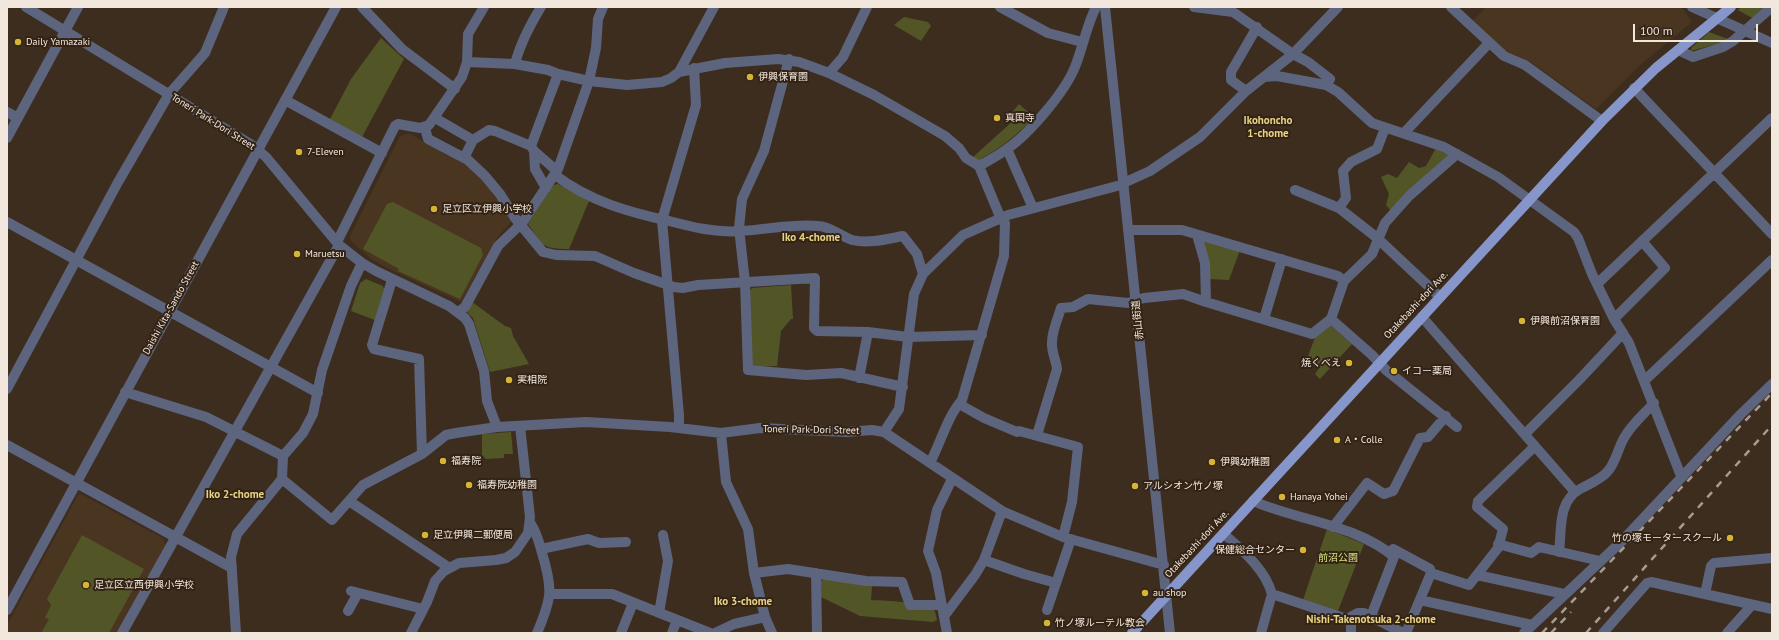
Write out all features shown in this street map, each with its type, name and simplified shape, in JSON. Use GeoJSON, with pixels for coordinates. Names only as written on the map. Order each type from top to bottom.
{"type":"FeatureCollection","features":[{"type":"Feature","properties":{"kind":"main road","name":"Otakebashi-dori Ave."},"geometry":{"type":"LineString","coordinates":[[1132,633],[1224,534],[1379,362],[1602,121],[1634,88],[1731,7]]}},
{"type":"Feature","properties":{"kind":"street","name":"Toneri Park-Dori Street"},"geometry":{"type":"LineString","coordinates":[[26,7],[258,149],[338,243],[362,263],[392,280],[449,306],[458,312]]}},
{"type":"Feature","properties":{"kind":"street"},"geometry":{"type":"LineString","coordinates":[[7,138],[78,7]]}},
{"type":"Feature","properties":{"kind":"street"},"geometry":{"type":"LineString","coordinates":[[7,389],[133,156],[169,94],[205,53],[224,7]]}},
{"type":"Feature","properties":{"kind":"street","name":"Daishi Kita-Sando Street"},"geometry":{"type":"LineString","coordinates":[[7,610],[336,7]]}},
{"type":"Feature","properties":{"kind":"street"},"geometry":{"type":"LineString","coordinates":[[362,7],[402,49],[455,89]]}},
{"type":"Feature","properties":{"kind":"street"},"geometry":{"type":"LineString","coordinates":[[425,128],[435,118],[462,77],[467,62],[468,34],[484,7]]}},
{"type":"Feature","properties":{"kind":"street"},"geometry":{"type":"LineString","coordinates":[[515,64],[517,55],[532,21],[541,7]]}},
{"type":"Feature","properties":{"kind":"street"},"geometry":{"type":"LineString","coordinates":[[497,427],[487,401],[484,371],[469,324],[458,312],[465,307],[498,246],[520,224],[556,173],[590,81],[596,48],[598,19],[603,7]]}},
{"type":"Feature","properties":{"kind":"street"},"geometry":{"type":"LineString","coordinates":[[679,72],[714,7]]}},
{"type":"Feature","properties":{"kind":"street"},"geometry":{"type":"LineString","coordinates":[[829,73],[843,57],[867,7]]}},
{"type":"Feature","properties":{"kind":"street"},"geometry":{"type":"LineString","coordinates":[[1000,7],[1048,34],[1082,42]]}},
{"type":"Feature","properties":{"kind":"street"},"geometry":{"type":"LineString","coordinates":[[979,166],[1007,149],[1054,102],[1075,68],[1087,24],[1096,7]]}},
{"type":"Feature","properties":{"kind":"street","name":"赤山街道"},"geometry":{"type":"LineString","coordinates":[[1105,7],[1170,633]]}},
{"type":"Feature","properties":{"kind":"street"},"geometry":{"type":"LineString","coordinates":[[1194,7],[1234,9],[1293,54],[1308,62],[1330,79],[1326,85]]}},
{"type":"Feature","properties":{"kind":"street"},"geometry":{"type":"LineString","coordinates":[[884,432],[899,409],[914,294],[923,274],[963,235],[1032,208],[1117,186],[1150,171],[1200,137],[1246,91],[1293,54],[1338,7]]}},
{"type":"Feature","properties":{"kind":"street"},"geometry":{"type":"LineString","coordinates":[[1451,7],[1504,56],[1525,65],[1602,121]]}},
{"type":"Feature","properties":{"kind":"street"},"geometry":{"type":"LineString","coordinates":[[1692,7],[1716,19],[1747,30],[1772,43]]}},
{"type":"Feature","properties":{"kind":"street"},"geometry":{"type":"LineString","coordinates":[[1678,50],[1693,57],[1723,47],[1747,30],[1772,7]]}},
{"type":"Feature","properties":{"kind":"street"},"geometry":{"type":"LineString","coordinates":[[1246,91],[1231,80],[1231,72],[1257,27]]}},
{"type":"Feature","properties":{"kind":"street"},"geometry":{"type":"LineString","coordinates":[[1404,133],[1489,43]]}},
{"type":"Feature","properties":{"kind":"street"},"geometry":{"type":"LineString","coordinates":[[467,62],[515,64],[548,70],[558,74],[590,81],[634,85],[662,82],[679,72],[694,68],[725,63],[789,59],[829,73],[874,95],[933,128],[959,148],[966,158],[979,166],[1001,219],[1005,223],[1004,256],[962,400],[952,413],[940,444],[930,463]]}},
{"type":"Feature","properties":{"kind":"street"},"geometry":{"type":"LineString","coordinates":[[789,59],[764,151],[742,199],[739,228],[745,282],[748,370],[806,375],[841,373],[903,387]]}},
{"type":"Feature","properties":{"kind":"street"},"geometry":{"type":"LineString","coordinates":[[679,428],[662,220],[696,105],[694,68]]}},
{"type":"Feature","properties":{"kind":"street"},"geometry":{"type":"LineString","coordinates":[[546,188],[535,169],[532,149],[558,74]]}},
{"type":"Feature","properties":{"kind":"street"},"geometry":{"type":"LineString","coordinates":[[1262,78],[1277,76],[1326,85],[1338,92],[1372,123],[1444,147],[1457,154],[1498,177],[1574,232],[1614,319],[1629,343],[1654,403],[1681,476]]}},
{"type":"Feature","properties":{"kind":"street"},"geometry":{"type":"LineString","coordinates":[[1634,88],[1772,234]]}},
{"type":"Feature","properties":{"kind":"street"},"geometry":{"type":"LineString","coordinates":[[285,100],[382,153]]}},
{"type":"Feature","properties":{"kind":"street"},"geometry":{"type":"LineString","coordinates":[[7,112],[18,118]]}},
{"type":"Feature","properties":{"kind":"street"},"geometry":{"type":"LineString","coordinates":[[435,118],[473,140]]}},
{"type":"Feature","properties":{"kind":"street"},"geometry":{"type":"LineString","coordinates":[[1597,284],[1772,118]]}},
{"type":"Feature","properties":{"kind":"street"},"geometry":{"type":"LineString","coordinates":[[122,633],[271,367],[338,243],[395,126],[398,124],[425,128]]}},
{"type":"Feature","properties":{"kind":"street"},"geometry":{"type":"LineString","coordinates":[[425,128],[428,139],[445,150],[464,158],[485,176],[500,194],[520,224],[543,252],[556,255],[595,256],[668,285],[683,288],[698,285],[815,278],[814,328],[817,331],[868,332],[908,337],[982,335]]}},
{"type":"Feature","properties":{"kind":"street"},"geometry":{"type":"LineString","coordinates":[[1339,208],[1346,198],[1343,171],[1351,162],[1377,149],[1385,128]]}},
{"type":"Feature","properties":{"kind":"street"},"geometry":{"type":"LineString","coordinates":[[464,158],[473,140],[489,130],[494,131],[532,149],[556,173],[593,198],[627,212],[693,227],[740,231],[788,226],[824,226],[852,240],[878,242],[903,236],[918,254],[923,274]]}},
{"type":"Feature","properties":{"kind":"street"},"geometry":{"type":"LineString","coordinates":[[1007,149],[1032,208]]}},
{"type":"Feature","properties":{"kind":"street"},"geometry":{"type":"LineString","coordinates":[[1037,435],[1057,369],[1052,341],[1061,308],[1073,307],[1088,299],[1128,303],[1144,298],[1183,294],[1312,334],[1331,319],[1344,280],[1372,254],[1379,241],[1385,223],[1409,196],[1457,154]]}},
{"type":"Feature","properties":{"kind":"street"},"geometry":{"type":"LineString","coordinates":[[1295,190],[1339,208],[1379,241],[1440,297]]}},
{"type":"Feature","properties":{"kind":"street"},"geometry":{"type":"LineString","coordinates":[[7,222],[318,392]]}},
{"type":"Feature","properties":{"kind":"street"},"geometry":{"type":"LineString","coordinates":[[1129,230],[1182,230],[1338,276],[1344,280]]}},
{"type":"Feature","properties":{"kind":"street"},"geometry":{"type":"LineString","coordinates":[[1197,235],[1205,263],[1206,302]]}},
{"type":"Feature","properties":{"kind":"street"},"geometry":{"type":"LineString","coordinates":[[1614,319],[1665,268],[1642,241]]}},
{"type":"Feature","properties":{"kind":"street"},"geometry":{"type":"LineString","coordinates":[[1264,319],[1282,259]]}},
{"type":"Feature","properties":{"kind":"street"},"geometry":{"type":"LineString","coordinates":[[1644,380],[1772,260]]}},
{"type":"Feature","properties":{"kind":"street"},"geometry":{"type":"LineString","coordinates":[[236,633],[230,567],[237,534],[282,479],[283,456],[303,433],[312,414],[322,370],[351,286],[362,263]]}},
{"type":"Feature","properties":{"kind":"street"},"geometry":{"type":"LineString","coordinates":[[392,280],[372,345],[374,348],[419,359],[422,454]]}},
{"type":"Feature","properties":{"kind":"street"},"geometry":{"type":"LineString","coordinates":[[1422,317],[1575,492]]}},
{"type":"Feature","properties":{"kind":"street"},"geometry":{"type":"LineString","coordinates":[[1331,319],[1386,370],[1446,416],[1457,427]]}},
{"type":"Feature","properties":{"kind":"street"},"geometry":{"type":"LineString","coordinates":[[859,378],[868,332]]}},
{"type":"Feature","properties":{"kind":"street"},"geometry":{"type":"LineString","coordinates":[[1525,434],[1623,333]]}},
{"type":"Feature","properties":{"kind":"street"},"geometry":{"type":"LineString","coordinates":[[1524,633],[1622,541],[1681,476],[1772,384]]}},
{"type":"Feature","properties":{"kind":"street"},"geometry":{"type":"LineString","coordinates":[[126,392],[206,417],[283,456]]}},
{"type":"Feature","properties":{"kind":"street"},"geometry":{"type":"LineString","coordinates":[[1559,552],[1563,509],[1571,495],[1608,471],[1624,437],[1654,403]]}},
{"type":"Feature","properties":{"kind":"street"},"geometry":{"type":"LineString","coordinates":[[959,404],[1017,432],[1019,431],[1037,435],[1078,447],[1067,538],[1056,583],[1047,610]]}},
{"type":"Feature","properties":{"kind":"street"},"geometry":{"type":"LineString","coordinates":[[1333,527],[1367,483],[1384,494],[1393,491],[1420,438],[1428,437],[1446,416]]}},
{"type":"Feature","properties":{"kind":"street","name":"Toneri Park-Dori Street"},"geometry":{"type":"LineString","coordinates":[[282,479],[332,520],[363,485],[422,454],[446,435],[497,427],[601,422],[721,433],[760,428],[846,432],[872,430],[884,432],[952,479],[1002,511],[1067,538],[1164,565]]}},
{"type":"Feature","properties":{"kind":"street"},"geometry":{"type":"LineString","coordinates":[[520,426],[531,524],[536,531],[550,578],[548,608],[537,633]]}},
{"type":"Feature","properties":{"kind":"street"},"geometry":{"type":"LineString","coordinates":[[721,433],[726,482],[748,529],[754,572],[765,617],[772,633]]}},
{"type":"Feature","properties":{"kind":"street"},"geometry":{"type":"LineString","coordinates":[[7,445],[230,567]]}},
{"type":"Feature","properties":{"kind":"street"},"geometry":{"type":"LineString","coordinates":[[1390,554],[1393,549],[1430,569],[1431,573],[1470,585],[1498,548],[1503,529],[1477,507],[1478,501],[1535,446]]}},
{"type":"Feature","properties":{"kind":"street"},"geometry":{"type":"LineString","coordinates":[[947,633],[945,615],[941,604],[936,573],[928,551],[937,510],[952,479]]}},
{"type":"Feature","properties":{"kind":"street"},"geometry":{"type":"LineString","coordinates":[[349,501],[448,567]]}},
{"type":"Feature","properties":{"kind":"street"},"geometry":{"type":"LineString","coordinates":[[1253,501],[1333,527],[1363,539],[1394,557],[1371,616]]}},
{"type":"Feature","properties":{"kind":"street"},"geometry":{"type":"LineString","coordinates":[[945,615],[975,575],[984,560],[1002,511]]}},
{"type":"Feature","properties":{"kind":"street"},"geometry":{"type":"LineString","coordinates":[[411,633],[435,581],[448,567],[459,563],[506,558],[515,552],[523,541],[531,524]]}},
{"type":"Feature","properties":{"kind":"street"},"geometry":{"type":"LineString","coordinates":[[1224,534],[1254,563],[1269,584],[1272,594],[1261,633]]}},
{"type":"Feature","properties":{"kind":"street"},"geometry":{"type":"LineString","coordinates":[[659,613],[668,561],[663,535]]}},
{"type":"Feature","properties":{"kind":"street"},"geometry":{"type":"LineString","coordinates":[[541,549],[588,539],[599,543],[626,542]]}},
{"type":"Feature","properties":{"kind":"street"},"geometry":{"type":"LineString","coordinates":[[1498,544],[1531,553],[1539,547],[1600,561]]}},
{"type":"Feature","properties":{"kind":"street"},"geometry":{"type":"LineString","coordinates":[[1705,594],[1711,566],[1714,563],[1772,558]]}},
{"type":"Feature","properties":{"kind":"street"},"geometry":{"type":"LineString","coordinates":[[984,560],[1056,583]]}},
{"type":"Feature","properties":{"kind":"street"},"geometry":{"type":"LineString","coordinates":[[754,572],[788,569],[866,581],[902,582],[910,605],[941,604]]}},
{"type":"Feature","properties":{"kind":"street"},"geometry":{"type":"LineString","coordinates":[[816,573],[817,633]]}},
{"type":"Feature","properties":{"kind":"street"},"geometry":{"type":"LineString","coordinates":[[1406,633],[1431,573]]}},
{"type":"Feature","properties":{"kind":"street"},"geometry":{"type":"LineString","coordinates":[[1477,575],[1564,594]]}},
{"type":"Feature","properties":{"kind":"street"},"geometry":{"type":"LineString","coordinates":[[1603,633],[1647,583],[1651,582],[1772,609]]}},
{"type":"Feature","properties":{"kind":"street"},"geometry":{"type":"LineString","coordinates":[[348,611],[354,592],[423,609]]}},
{"type":"Feature","properties":{"kind":"street"},"geometry":{"type":"LineString","coordinates":[[550,594],[612,594],[677,620],[716,633],[734,624],[765,617]]}},
{"type":"Feature","properties":{"kind":"street"},"geometry":{"type":"LineString","coordinates":[[1272,594],[1347,619],[1358,613],[1364,613],[1403,633]]}},
{"type":"Feature","properties":{"kind":"street"},"geometry":{"type":"LineString","coordinates":[[1420,600],[1532,624]]}},
{"type":"Feature","properties":{"kind":"street"},"geometry":{"type":"LineString","coordinates":[[620,633],[633,603]]}},
{"type":"Feature","properties":{"kind":"street"},"geometry":{"type":"LineString","coordinates":[[1727,633],[1752,605]]}},
{"type":"Feature","properties":{"kind":"street"},"geometry":{"type":"LineString","coordinates":[[1351,618],[1351,633]]}},
{"type":"Feature","properties":{"kind":"street"},"geometry":{"type":"LineString","coordinates":[[672,633],[677,620]]}},
{"type":"Feature","properties":{"kind":"shaded area"},"geometry":{"type":"Polygon","coordinates":[[[1486,7],[1679,7],[1683,9],[1692,22],[1640,65],[1596,109],[1531,62],[1502,49],[1473,21],[1486,7]]]}},
{"type":"Feature","properties":{"kind":"shaded area","name":"足立区立伊興小学校"},"geometry":{"type":"Polygon","coordinates":[[[409,133],[443,153],[465,163],[498,196],[511,222],[497,238],[461,302],[387,268],[370,258],[351,241],[350,236],[400,136],[409,133]]]}},
{"type":"Feature","properties":{"kind":"shaded area","name":"足立区立西伊興小学校"},"geometry":{"type":"Polygon","coordinates":[[[81,494],[164,539],[165,546],[116,633],[7,633],[7,625],[78,495],[81,494]]]}},
{"type":"Feature","properties":{"kind":"green space"},"geometry":{"type":"Polygon","coordinates":[[[1741,7],[1766,7],[1754,19],[1738,10],[1741,7]]]}},
{"type":"Feature","properties":{"kind":"green space"},"geometry":{"type":"Polygon","coordinates":[[[904,17],[928,22],[931,26],[921,41],[894,25],[904,17]]]}},
{"type":"Feature","properties":{"kind":"green space"},"geometry":{"type":"Polygon","coordinates":[[[1709,32],[1728,39],[1724,42],[1691,51],[1691,48],[1709,32]]]}},
{"type":"Feature","properties":{"kind":"green space"},"geometry":{"type":"Polygon","coordinates":[[[381,38],[404,59],[362,137],[330,119],[351,79],[381,38]]]}},
{"type":"Feature","properties":{"kind":"green space"},"geometry":{"type":"Polygon","coordinates":[[[1019,104],[1034,117],[1010,140],[982,158],[980,162],[972,158],[1014,120],[1010,115],[1019,104]]]}},
{"type":"Feature","properties":{"kind":"green space"},"geometry":{"type":"Polygon","coordinates":[[[1436,148],[1449,153],[1448,157],[1391,211],[1386,205],[1389,194],[1381,177],[1388,174],[1397,178],[1409,162],[1419,168],[1426,166],[1436,148]]]}},
{"type":"Feature","properties":{"kind":"green space"},"geometry":{"type":"Polygon","coordinates":[[[558,184],[589,201],[569,249],[548,247],[540,241],[528,224],[553,185],[558,184]]]}},
{"type":"Feature","properties":{"kind":"green space"},"geometry":{"type":"Polygon","coordinates":[[[393,202],[481,248],[483,255],[460,299],[398,271],[399,269],[363,249],[387,204],[393,202]]]}},
{"type":"Feature","properties":{"kind":"green space"},"geometry":{"type":"Polygon","coordinates":[[[1201,239],[1240,250],[1229,280],[1209,279],[1201,239]]]}},
{"type":"Feature","properties":{"kind":"green space"},"geometry":{"type":"Polygon","coordinates":[[[366,279],[383,286],[384,289],[375,320],[351,311],[360,283],[366,279]]]}},
{"type":"Feature","properties":{"kind":"green space"},"geometry":{"type":"Polygon","coordinates":[[[791,285],[793,319],[791,319],[781,331],[777,366],[754,367],[751,363],[750,291],[752,288],[791,285]]]}},
{"type":"Feature","properties":{"kind":"green space"},"geometry":{"type":"Polygon","coordinates":[[[472,302],[505,326],[511,328],[513,336],[529,364],[490,372],[473,318],[467,312],[472,302]]]}},
{"type":"Feature","properties":{"kind":"green space"},"geometry":{"type":"Polygon","coordinates":[[[1330,325],[1352,344],[1320,379],[1315,374],[1320,367],[1308,356],[1316,335],[1330,325]]]}},
{"type":"Feature","properties":{"kind":"green space"},"geometry":{"type":"Polygon","coordinates":[[[511,432],[513,454],[504,454],[504,458],[486,459],[482,455],[482,434],[511,432]]]}},
{"type":"Feature","properties":{"kind":"green space","name":"前沼公園"},"geometry":{"type":"Polygon","coordinates":[[[1327,529],[1364,544],[1338,611],[1303,600],[1327,529]]]}},
{"type":"Feature","properties":{"kind":"green space"},"geometry":{"type":"Polygon","coordinates":[[[82,535],[144,569],[109,633],[41,633],[49,619],[45,618],[51,605],[47,599],[82,535]]]}},
{"type":"Feature","properties":{"kind":"green space"},"geometry":{"type":"Polygon","coordinates":[[[823,579],[872,586],[871,600],[904,602],[921,605],[935,611],[937,620],[933,622],[860,616],[821,597],[820,582],[823,579]]]}},
{"type":"Feature","properties":{"kind":"railway"},"geometry":{"type":"LineString","coordinates":[[1542,633],[1772,393]]}},
{"type":"Feature","properties":{"kind":"railway"},"geometry":{"type":"LineString","coordinates":[[1586,633],[1772,425]]}},
{"type":"Feature","properties":{"kind":"railway"},"geometry":{"type":"LineString","coordinates":[[1551,633],[1571,612]]}},
{"type":"Feature","properties":{"kind":"place","name":"Daily Yamazaki"},"geometry":{"type":"Point","coordinates":[18,42]}},
{"type":"Feature","properties":{"kind":"place","name":"伊興保育園"},"geometry":{"type":"Point","coordinates":[750,77]}},
{"type":"Feature","properties":{"kind":"place","name":"真国寺"},"geometry":{"type":"Point","coordinates":[997,118]}},
{"type":"Feature","properties":{"kind":"place","name":"7-Eleven"},"geometry":{"type":"Point","coordinates":[299,152]}},
{"type":"Feature","properties":{"kind":"place","name":"足立区立伊興小学校"},"geometry":{"type":"Point","coordinates":[434,209]}},
{"type":"Feature","properties":{"kind":"place","name":"Maruetsu"},"geometry":{"type":"Point","coordinates":[297,254]}},
{"type":"Feature","properties":{"kind":"place","name":"伊興前沼保育園"},"geometry":{"type":"Point","coordinates":[1522,321]}},
{"type":"Feature","properties":{"kind":"place","name":"焼くべえ"},"geometry":{"type":"Point","coordinates":[1349,363]}},
{"type":"Feature","properties":{"kind":"place","name":"イコー薬局"},"geometry":{"type":"Point","coordinates":[1394,371]}},
{"type":"Feature","properties":{"kind":"place","name":"実相院"},"geometry":{"type":"Point","coordinates":[509,380]}},
{"type":"Feature","properties":{"kind":"place","name":"A・Colle"},"geometry":{"type":"Point","coordinates":[1337,440]}},
{"type":"Feature","properties":{"kind":"place","name":"福寿院"},"geometry":{"type":"Point","coordinates":[443,461]}},
{"type":"Feature","properties":{"kind":"place","name":"伊興幼稚園"},"geometry":{"type":"Point","coordinates":[1212,462]}},
{"type":"Feature","properties":{"kind":"place","name":"福寿院幼稚園"},"geometry":{"type":"Point","coordinates":[469,485]}},
{"type":"Feature","properties":{"kind":"place","name":"アルシオン竹ノ塚"},"geometry":{"type":"Point","coordinates":[1135,486]}},
{"type":"Feature","properties":{"kind":"place","name":"Hanaya Yohei"},"geometry":{"type":"Point","coordinates":[1282,497]}},
{"type":"Feature","properties":{"kind":"place","name":"足立伊興二郵便局"},"geometry":{"type":"Point","coordinates":[425,535]}},
{"type":"Feature","properties":{"kind":"place","name":"竹の塚モータースクール"},"geometry":{"type":"Point","coordinates":[1730,538]}},
{"type":"Feature","properties":{"kind":"place","name":"保健総合センター"},"geometry":{"type":"Point","coordinates":[1303,550]}},
{"type":"Feature","properties":{"kind":"place","name":"足立区立西伊興小学校"},"geometry":{"type":"Point","coordinates":[86,585]}},
{"type":"Feature","properties":{"kind":"place","name":"au shop"},"geometry":{"type":"Point","coordinates":[1145,593]}},
{"type":"Feature","properties":{"kind":"place","name":"竹ノ塚ルーテル教会"},"geometry":{"type":"Point","coordinates":[1047,623]}},
{"type":"Feature","properties":{"kind":"district","name":"Ikohoncho 1-chome"},"geometry":{"type":"Point","coordinates":[1268,127]}},
{"type":"Feature","properties":{"kind":"district","name":"Iko 4-chome"},"geometry":{"type":"Point","coordinates":[811,238]}},
{"type":"Feature","properties":{"kind":"district","name":"Iko 2-chome"},"geometry":{"type":"Point","coordinates":[235,495]}},
{"type":"Feature","properties":{"kind":"district","name":"Iko 3-chome"},"geometry":{"type":"Point","coordinates":[743,602]}},
{"type":"Feature","properties":{"kind":"district","name":"Nishi-Takenotsuka 2-chome"},"geometry":{"type":"Point","coordinates":[1371,620]}}]}
